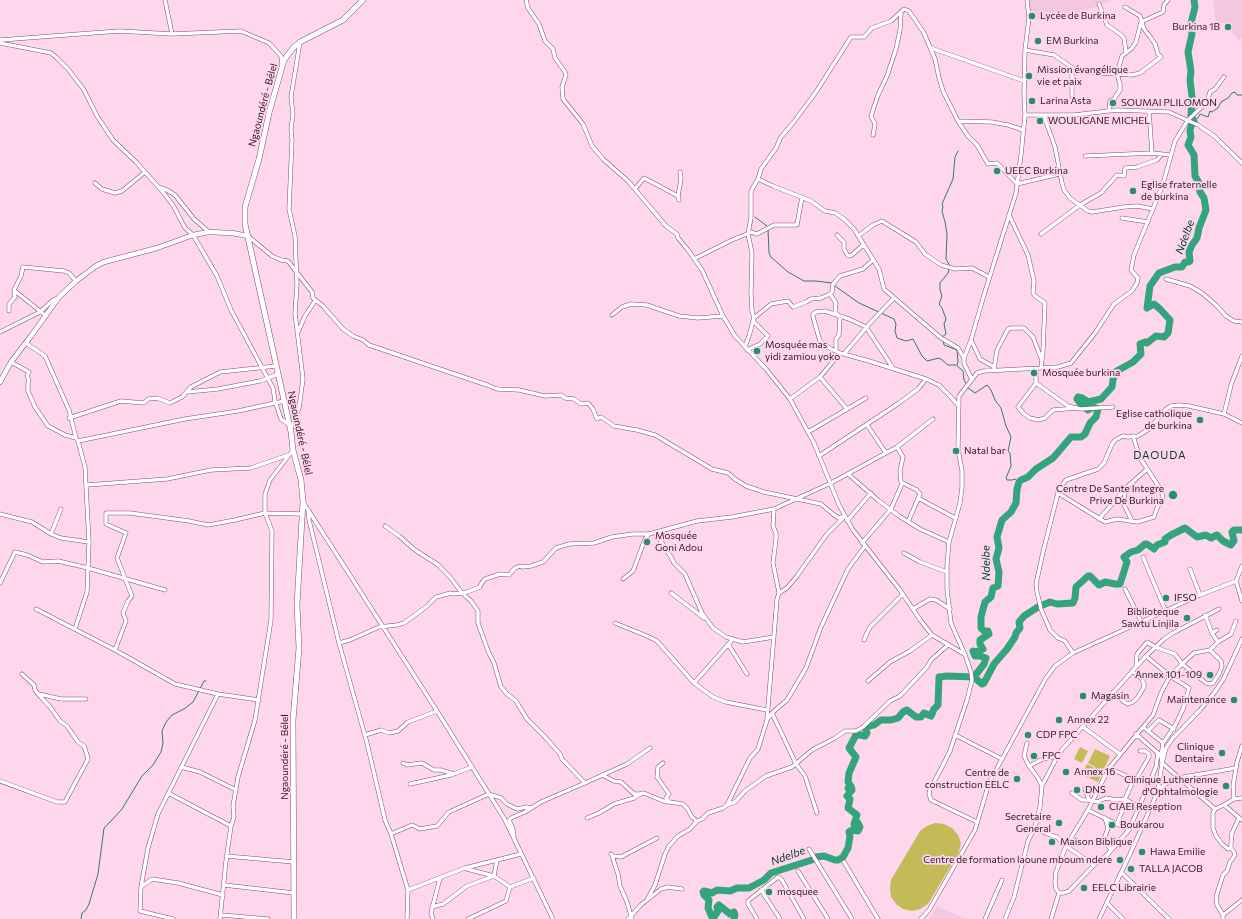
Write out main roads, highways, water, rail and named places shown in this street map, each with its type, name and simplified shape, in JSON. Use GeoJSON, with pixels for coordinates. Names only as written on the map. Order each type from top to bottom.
{"type":"FeatureCollection","features":[{"type":"Feature","properties":{"kind":"main road","name":"Ngaoundéré - Bélel"},"geometry":{"type":"LineString","coordinates":[[294,919],[293,720],[299,648],[297,605],[302,514],[301,480],[293,450],[291,432],[288,424],[245,224],[245,207],[284,60],[300,42],[343,20],[363,0]]}},
{"type":"Feature","properties":{"kind":"waterway","name":"Ndelbe"},"geometry":{"type":"LineString","coordinates":[[734,919],[734,912],[730,914],[719,905],[717,907],[718,911],[714,917],[712,917],[708,908],[709,900],[703,892],[712,893],[717,890],[730,891],[737,888],[749,888],[764,880],[771,873],[812,860],[816,857],[824,856],[835,860],[843,857],[848,848],[850,836],[849,832],[852,830],[858,831],[860,827],[858,823],[856,825],[854,824],[857,815],[848,808],[850,799],[847,796],[852,790],[848,788],[851,786],[848,782],[849,773],[856,757],[849,748],[856,735],[865,736],[867,733],[867,727],[874,725],[881,720],[898,718],[907,710],[916,717],[921,717],[924,713],[931,716],[934,709],[938,705],[939,677],[974,677],[984,664],[986,658],[975,656],[973,651],[976,652],[983,649],[980,644],[980,640],[989,634],[988,631],[984,631],[981,628],[981,617],[985,602],[991,597],[993,588],[998,586],[999,572],[996,559],[999,548],[997,537],[1002,520],[1011,512],[1016,503],[1019,482],[1053,458],[1071,437],[1081,437],[1085,434],[1090,423],[1096,417],[1098,409],[1093,407],[1088,410],[1077,399],[1078,397],[1088,402],[1101,399],[1112,387],[1115,372],[1133,362],[1141,354],[1140,344],[1145,342],[1147,343],[1156,336],[1164,337],[1168,333],[1170,320],[1154,304],[1147,308],[1150,286],[1159,273],[1175,267],[1182,267],[1185,262],[1190,261],[1189,252],[1197,238],[1206,210],[1204,198],[1200,192],[1199,183],[1195,176],[1194,155],[1188,145],[1191,137],[1191,126],[1194,121],[1191,116],[1191,71],[1188,52],[1192,34],[1191,23],[1195,7],[1194,0]]}},
{"type":"Feature","properties":{"kind":"waterway"},"geometry":{"type":"LineString","coordinates":[[1194,121],[1200,114],[1208,117],[1210,111],[1212,112],[1218,108],[1221,102],[1228,98],[1232,93],[1235,92],[1237,95],[1242,95]]}},
{"type":"Feature","properties":{"kind":"waterway"},"geometry":{"type":"LineString","coordinates":[[950,266],[946,259],[947,234],[942,204],[953,179],[955,157],[958,151]]}},
{"type":"Feature","properties":{"kind":"waterway"},"geometry":{"type":"LineString","coordinates":[[755,217],[767,226]]}},
{"type":"Feature","properties":{"kind":"waterway"},"geometry":{"type":"LineString","coordinates":[[768,229],[769,253],[771,257],[788,272],[804,281],[832,283]]}},
{"type":"Feature","properties":{"kind":"waterway"},"geometry":{"type":"LineString","coordinates":[[942,337],[946,334],[944,324],[946,319],[939,304],[942,296],[940,283],[948,273],[949,269]]}},
{"type":"Feature","properties":{"kind":"waterway"},"geometry":{"type":"LineString","coordinates":[[835,286],[859,303],[894,319],[897,338],[906,341],[913,339],[922,356],[927,361],[939,358],[948,365],[956,365],[963,371],[964,380],[967,385]]}},
{"type":"Feature","properties":{"kind":"waterway"},"geometry":{"type":"LineString","coordinates":[[943,340],[944,345],[957,350],[957,365]]}},
{"type":"Feature","properties":{"kind":"waterway"},"geometry":{"type":"LineString","coordinates":[[968,388],[975,393],[987,385],[1001,408],[1011,437],[1008,451],[1010,453],[1011,466],[1006,478],[1007,480],[1015,479],[1019,483]]}},
{"type":"Feature","properties":{"kind":"waterway"},"geometry":{"type":"LineString","coordinates":[[974,677],[982,684],[984,683],[994,664],[1015,637],[1020,628],[1019,622],[1024,616],[1038,607],[1050,602],[1057,604],[1073,603],[1076,587],[1088,576],[1090,576],[1099,585],[1105,582],[1120,584],[1127,562],[1124,557],[1131,552],[1138,550],[1145,544],[1154,549],[1157,545],[1165,542],[1165,539],[1185,528],[1197,537],[1206,535],[1211,538],[1217,535],[1223,541],[1231,545],[1234,541],[1232,532],[1234,530],[1242,530]]}},
{"type":"Feature","properties":{"kind":"waterway"},"geometry":{"type":"LineString","coordinates":[[81,919],[82,913],[86,910],[89,904],[98,874],[104,828],[122,809],[142,776],[153,765],[161,752],[163,743],[162,731],[166,722],[172,715],[184,709],[193,702],[204,681],[206,681]]}},
{"type":"Feature","properties":{"kind":"place","name":"Lycée de Burkina"},"geometry":{"type":"Point","coordinates":[1032,16]}},
{"type":"Feature","properties":{"kind":"place","name":"Burkina 1B"},"geometry":{"type":"Point","coordinates":[1228,27]}},
{"type":"Feature","properties":{"kind":"place","name":"EM Burkina"},"geometry":{"type":"Point","coordinates":[1038,41]}},
{"type":"Feature","properties":{"kind":"place","name":"Mission évangélique vie et paix"},"geometry":{"type":"Point","coordinates":[1029,76]}},
{"type":"Feature","properties":{"kind":"place","name":"Larina Asta"},"geometry":{"type":"Point","coordinates":[1032,101]}},
{"type":"Feature","properties":{"kind":"place","name":"SOUMAI PLILOMON"},"geometry":{"type":"Point","coordinates":[1113,103]}},
{"type":"Feature","properties":{"kind":"place","name":"WOULIGANE MICHEL"},"geometry":{"type":"Point","coordinates":[1040,121]}},
{"type":"Feature","properties":{"kind":"place","name":"UEEC Burkina"},"geometry":{"type":"Point","coordinates":[997,171]}},
{"type":"Feature","properties":{"kind":"place","name":"Eglise fraternelle de burkina"},"geometry":{"type":"Point","coordinates":[1133,191]}},
{"type":"Feature","properties":{"kind":"place","name":"Mosquée mas yidi zamiou yoko"},"geometry":{"type":"Point","coordinates":[757,351]}},
{"type":"Feature","properties":{"kind":"place","name":"Mosquée burkina"},"geometry":{"type":"Point","coordinates":[1034,373]}},
{"type":"Feature","properties":{"kind":"place","name":"Eglise catholique de burkina"},"geometry":{"type":"Point","coordinates":[1200,420]}},
{"type":"Feature","properties":{"kind":"place","name":"Natal bar"},"geometry":{"type":"Point","coordinates":[956,451]}},
{"type":"Feature","properties":{"kind":"place","name":"Centre De Sante Integre Prive De Burkina"},"geometry":{"type":"Point","coordinates":[1173,495]}},
{"type":"Feature","properties":{"kind":"place","name":"Mosquée Goni Adou"},"geometry":{"type":"Point","coordinates":[647,542]}},
{"type":"Feature","properties":{"kind":"place","name":"IFSO"},"geometry":{"type":"Point","coordinates":[1166,598]}},
{"type":"Feature","properties":{"kind":"place","name":"Biblioteque Sawtu Linjila"},"geometry":{"type":"Point","coordinates":[1187,618]}},
{"type":"Feature","properties":{"kind":"place","name":"Annex 101-109"},"geometry":{"type":"Point","coordinates":[1210,675]}},
{"type":"Feature","properties":{"kind":"place","name":"Magasin"},"geometry":{"type":"Point","coordinates":[1083,696]}},
{"type":"Feature","properties":{"kind":"place","name":"Maintenance"},"geometry":{"type":"Point","coordinates":[1234,700]}},
{"type":"Feature","properties":{"kind":"place","name":"Annex 22"},"geometry":{"type":"Point","coordinates":[1059,720]}},
{"type":"Feature","properties":{"kind":"place","name":"CDP FPC"},"geometry":{"type":"Point","coordinates":[1028,735]}},
{"type":"Feature","properties":{"kind":"place","name":"Clinique Dentaire"},"geometry":{"type":"Point","coordinates":[1222,753]}},
{"type":"Feature","properties":{"kind":"place","name":"FPC"},"geometry":{"type":"Point","coordinates":[1034,756]}},
{"type":"Feature","properties":{"kind":"place","name":"Annex 16"},"geometry":{"type":"Point","coordinates":[1066,772]}},
{"type":"Feature","properties":{"kind":"place","name":"Centre de construction EELC"},"geometry":{"type":"Point","coordinates":[1017,779]}},
{"type":"Feature","properties":{"kind":"place","name":"Clinique Lutherienne d'Ophtalmologie"},"geometry":{"type":"Point","coordinates":[1226,786]}},
{"type":"Feature","properties":{"kind":"place","name":"DNS"},"geometry":{"type":"Point","coordinates":[1077,790]}},
{"type":"Feature","properties":{"kind":"place","name":"CIAEI Reseption"},"geometry":{"type":"Point","coordinates":[1101,807]}},
{"type":"Feature","properties":{"kind":"place","name":"Secretaire General"},"geometry":{"type":"Point","coordinates":[1059,823]}},
{"type":"Feature","properties":{"kind":"place","name":"Boukarou"},"geometry":{"type":"Point","coordinates":[1112,825]}},
{"type":"Feature","properties":{"kind":"place","name":"Maison Biblique"},"geometry":{"type":"Point","coordinates":[1052,842]}},
{"type":"Feature","properties":{"kind":"place","name":"Hawa Emilie"},"geometry":{"type":"Point","coordinates":[1142,852]}},
{"type":"Feature","properties":{"kind":"place","name":"Centre de formation laoune mboum ndere"},"geometry":{"type":"Point","coordinates":[1120,860]}},
{"type":"Feature","properties":{"kind":"place","name":"TALLA JACOB"},"geometry":{"type":"Point","coordinates":[1131,869]}},
{"type":"Feature","properties":{"kind":"place","name":"EELC Librairie"},"geometry":{"type":"Point","coordinates":[1084,888]}},
{"type":"Feature","properties":{"kind":"place","name":"mosquee"},"geometry":{"type":"Point","coordinates":[769,892]}},
{"type":"Feature","properties":{"kind":"district","name":"DAOUDA"},"geometry":{"type":"Point","coordinates":[1160,455]}}]}
